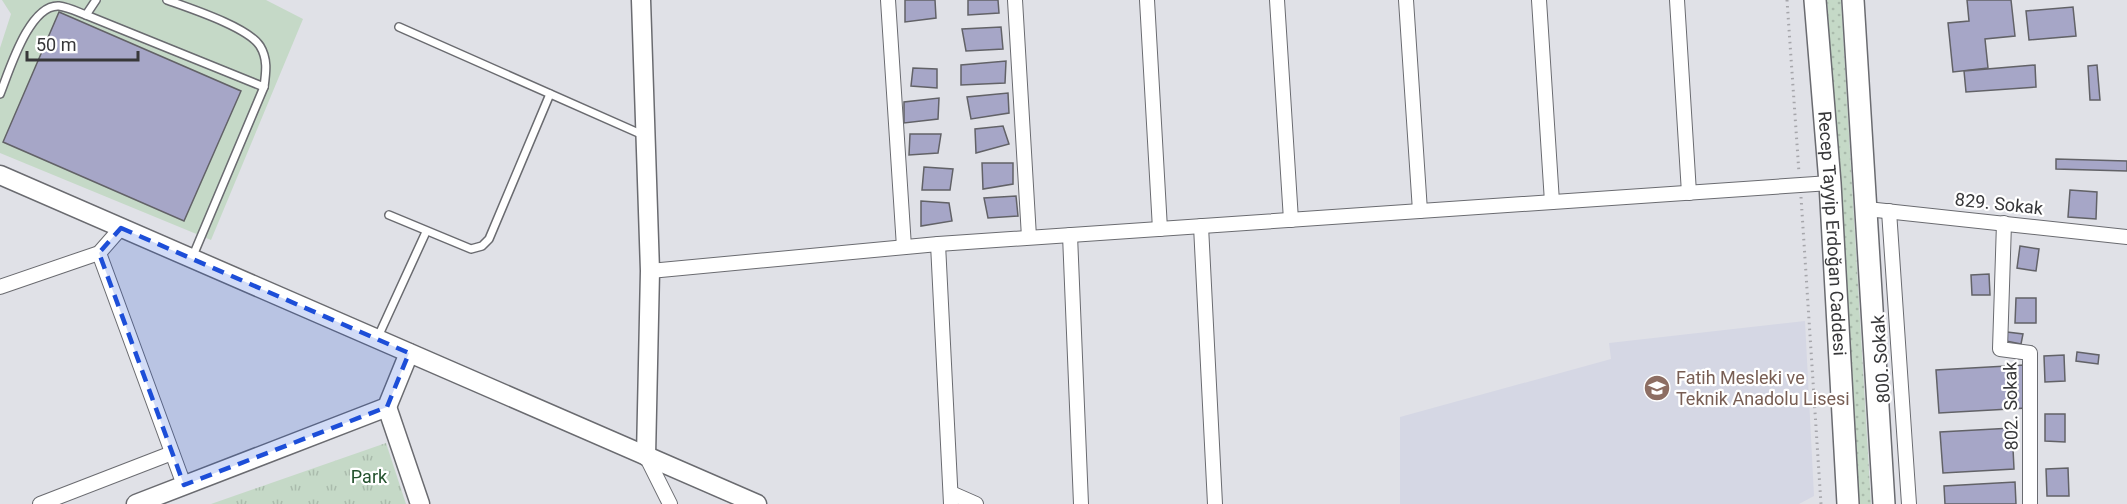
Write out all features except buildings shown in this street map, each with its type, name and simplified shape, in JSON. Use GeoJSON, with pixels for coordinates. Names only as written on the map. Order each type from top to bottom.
{"type":"FeatureCollection","features":[{"type":"Feature","properties":{"kind":"main road","name":"Recep Tayyip Erdoğan Caddesi"},"geometry":{"type":"LineString","coordinates":[[1815,0],[1830,183],[1848,504]]}},
{"type":"Feature","properties":{"kind":"main road","name":"Recep Tayyip Erdoğan Caddesi"},"geometry":{"type":"LineString","coordinates":[[1853,0],[1884,504]]}},
{"type":"Feature","properties":{"kind":"street"},"geometry":{"type":"LineString","coordinates":[[641,0],[650,271],[646,456],[667,503]]}},
{"type":"Feature","properties":{"kind":"street"},"geometry":{"type":"LineString","coordinates":[[888,0],[904,247]]}},
{"type":"Feature","properties":{"kind":"street"},"geometry":{"type":"LineString","coordinates":[[1015,0],[1029,237]]}},
{"type":"Feature","properties":{"kind":"street"},"geometry":{"type":"LineString","coordinates":[[1147,0],[1160,229]]}},
{"type":"Feature","properties":{"kind":"street"},"geometry":{"type":"LineString","coordinates":[[1277,0],[1291,220]]}},
{"type":"Feature","properties":{"kind":"street"},"geometry":{"type":"LineString","coordinates":[[1406,0],[1420,211]]}},
{"type":"Feature","properties":{"kind":"street"},"geometry":{"type":"LineString","coordinates":[[1539,0],[1551,202]]}},
{"type":"Feature","properties":{"kind":"street"},"geometry":{"type":"LineString","coordinates":[[1677,0],[1689,193]]}},
{"type":"Feature","properties":{"kind":"street"},"geometry":{"type":"LineString","coordinates":[[0,175],[757,504]]}},
{"type":"Feature","properties":{"kind":"street"},"geometry":{"type":"LineString","coordinates":[[650,271],[1029,237],[1830,183]]}},
{"type":"Feature","properties":{"kind":"street","name":"829. Sokak"},"geometry":{"type":"LineString","coordinates":[[1867,209],[2127,237]]}},
{"type":"Feature","properties":{"kind":"street","name":"800. Sokak"},"geometry":{"type":"LineString","coordinates":[[1890,211],[1909,504]]}},
{"type":"Feature","properties":{"kind":"street","name":"802. Sokak"},"geometry":{"type":"LineString","coordinates":[[2004,223],[2000,349],[2030,353],[2030,504]]}},
{"type":"Feature","properties":{"kind":"street"},"geometry":{"type":"LineString","coordinates":[[1201,226],[1215,504]]}},
{"type":"Feature","properties":{"kind":"street"},"geometry":{"type":"LineString","coordinates":[[0,287],[99,253],[122,228]]}},
{"type":"Feature","properties":{"kind":"street"},"geometry":{"type":"LineString","coordinates":[[1070,235],[1081,504]]}},
{"type":"Feature","properties":{"kind":"street"},"geometry":{"type":"LineString","coordinates":[[938,244],[951,499],[976,504]]}},
{"type":"Feature","properties":{"kind":"street"},"geometry":{"type":"LineString","coordinates":[[99,253],[184,485]]}},
{"type":"Feature","properties":{"kind":"street"},"geometry":{"type":"LineString","coordinates":[[409,353],[387,407],[420,504]]}},
{"type":"Feature","properties":{"kind":"street"},"geometry":{"type":"LineString","coordinates":[[136,504],[387,407]]}},
{"type":"Feature","properties":{"kind":"street"},"geometry":{"type":"LineString","coordinates":[[40,504],[172,453]]}},
{"type":"Feature","properties":{"kind":"lane"},"geometry":{"type":"LineString","coordinates":[[86,15],[96,0]]}},
{"type":"Feature","properties":{"kind":"lane"},"geometry":{"type":"LineString","coordinates":[[167,0],[223,21],[259,44],[267,64],[264,87],[192,258]]}},
{"type":"Feature","properties":{"kind":"lane"},"geometry":{"type":"LineString","coordinates":[[0,94],[26,32],[41,13],[58,6],[86,15],[264,87]]}},
{"type":"Feature","properties":{"kind":"lane"},"geometry":{"type":"LineString","coordinates":[[399,27],[645,136]]}},
{"type":"Feature","properties":{"kind":"lane"},"geometry":{"type":"LineString","coordinates":[[389,215],[471,249],[482,246],[489,239],[550,94]]}},
{"type":"Feature","properties":{"kind":"lane"},"geometry":{"type":"LineString","coordinates":[[377,339],[426,232]]}},
{"type":"Feature","properties":{"kind":"path"},"geometry":{"type":"LineString","coordinates":[[1787,0],[1821,504]]}},
{"type":"Feature","properties":{"kind":"highlighted area"},"geometry":{"type":"Polygon","coordinates":[[[121,228],[409,353],[387,407],[184,485],[99,253],[121,228]]]}},
{"type":"Feature","properties":{"kind":"shaded area","name":"Fatih Mesleki ve Teknik Anadolu Lisesi"},"geometry":{"type":"Polygon","coordinates":[[[1805,321],[1814,496],[1799,504],[1400,504],[1400,417],[1611,359],[1609,343],[1805,321]]]}},
{"type":"Feature","properties":{"kind":"green space"},"geometry":{"type":"Polygon","coordinates":[[[2,0],[266,0],[303,19],[211,240],[0,153],[0,48],[11,14],[2,0]]]}},
{"type":"Feature","properties":{"kind":"green space"},"geometry":{"type":"Polygon","coordinates":[[[1827,0],[1841,0],[1871,504],[1857,504],[1827,0]]]}},
{"type":"Feature","properties":{"kind":"green space","name":"Park"},"geometry":{"type":"Polygon","coordinates":[[[386,443],[406,504],[211,504],[386,443]]]}},
{"type":"Feature","properties":{"kind":"place","name":"Fatih Mesleki ve Teknik Anadolu Lisesi"},"geometry":{"type":"Point","coordinates":[1657,388]}}]}
